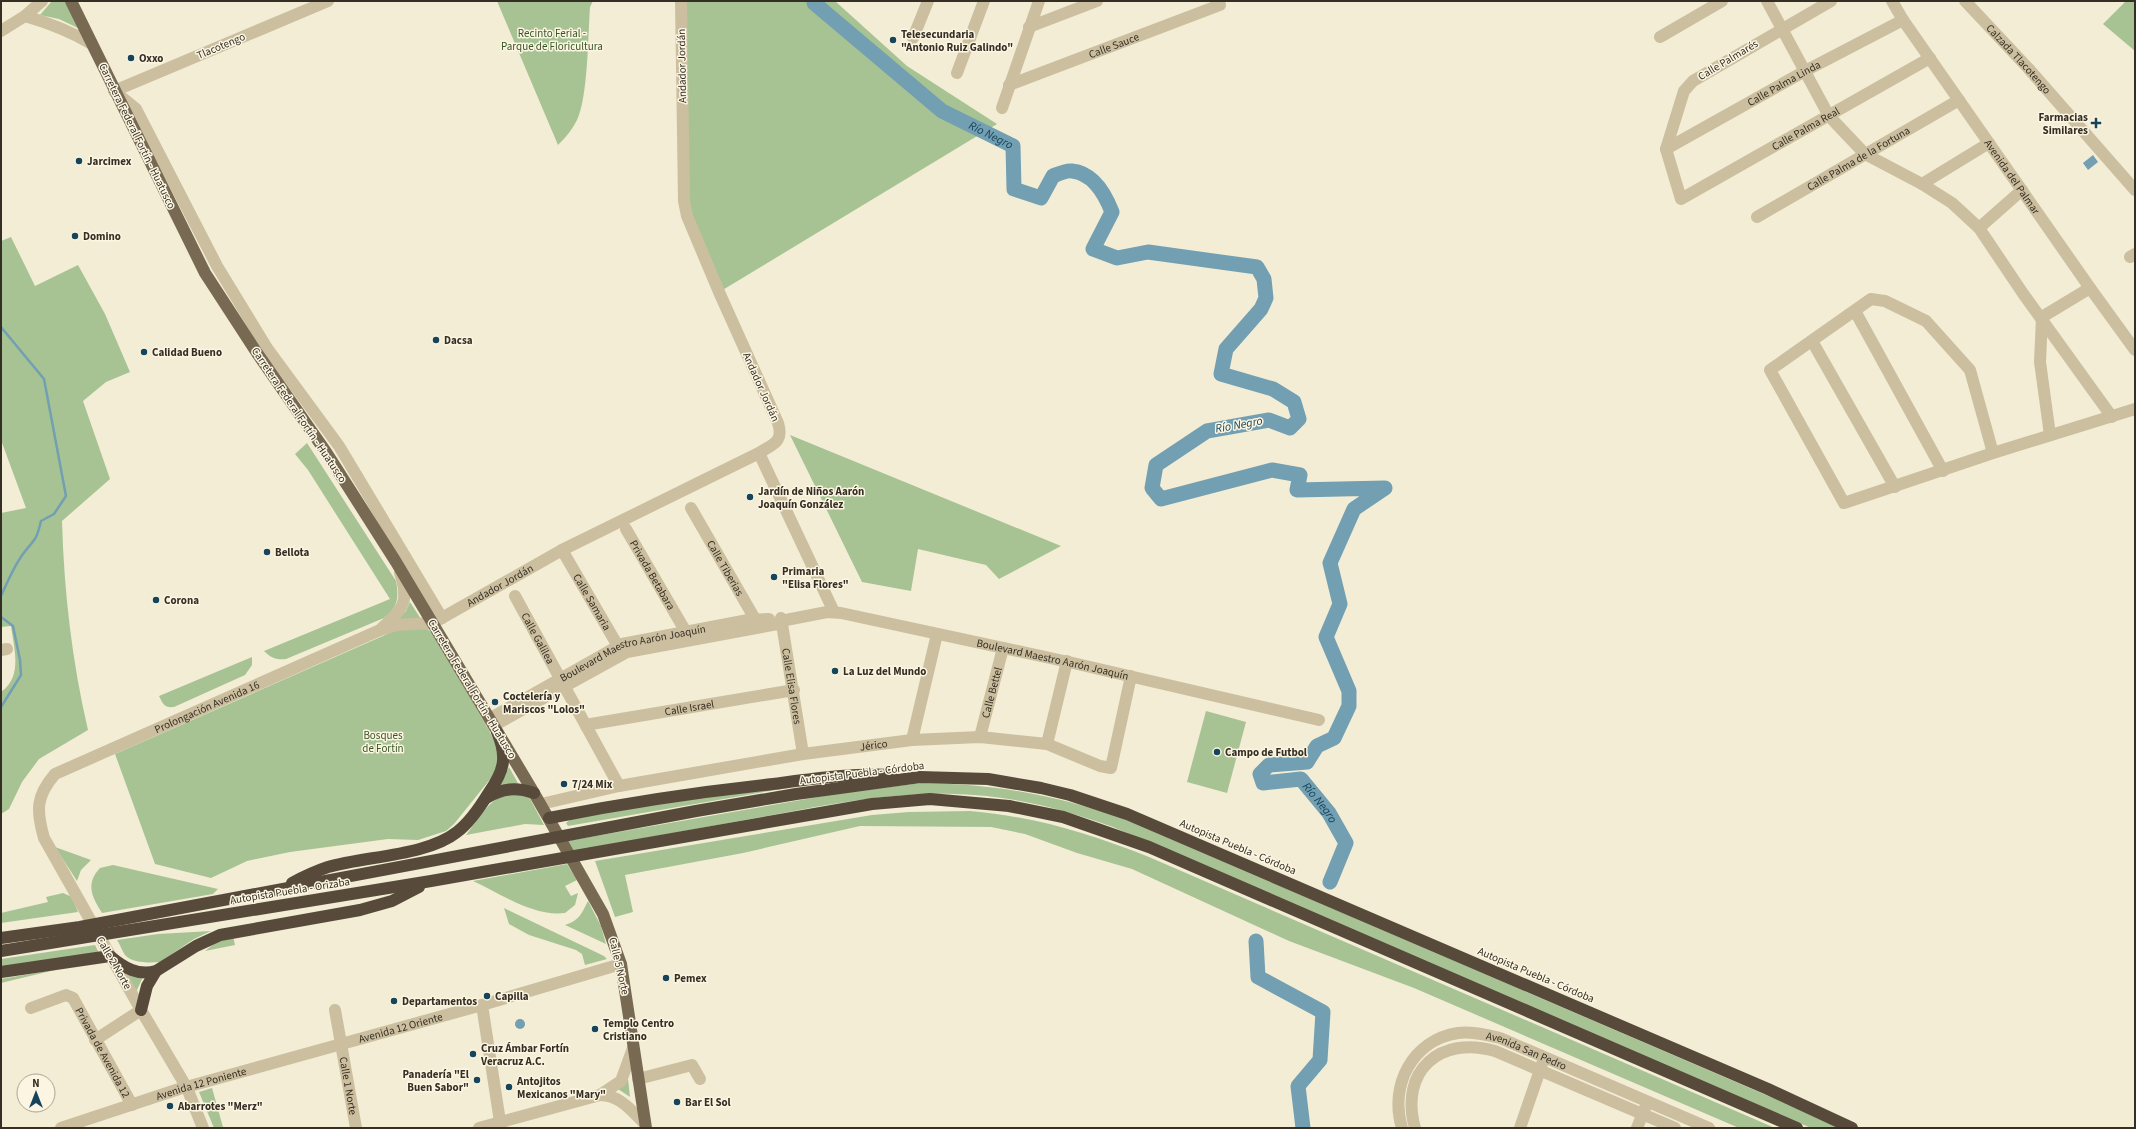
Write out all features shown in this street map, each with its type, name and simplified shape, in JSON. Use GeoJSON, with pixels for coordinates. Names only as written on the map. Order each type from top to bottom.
{"type":"FeatureCollection","features":[{"type":"Feature","properties":{"kind":"highway"},"geometry":{"type":"LineString","coordinates":[[276,890],[328,867],[438,843],[464,826],[494,786],[502,767],[504,748],[493,726]]}},
{"type":"Feature","properties":{"kind":"highway"},"geometry":{"type":"LineString","coordinates":[[549,818],[635,801],[827,777],[870,774],[920,777]]}},
{"type":"Feature","properties":{"kind":"highway","name":"Autopista Puebla - Córdoba"},"geometry":{"type":"LineString","coordinates":[[576,833],[796,794],[920,777],[988,779],[1041,788],[1070,795],[1127,814],[1768,1089],[1852,1128]]}},
{"type":"Feature","properties":{"kind":"highway"},"geometry":{"type":"LineString","coordinates":[[485,799],[495,793],[512,788],[534,793]]}},
{"type":"Feature","properties":{"kind":"highway","name":"Autopista Puebla - Orizaba"},"geometry":{"type":"LineString","coordinates":[[1,951],[431,881],[872,804],[930,800],[959,800],[1035,810],[1090,825],[1149,847],[1797,1128]]}},
{"type":"Feature","properties":{"kind":"highway","name":"Autopista Puebla - Orizaba"},"geometry":{"type":"LineString","coordinates":[[1,938],[108,922],[576,833]]}},
{"type":"Feature","properties":{"kind":"highway"},"geometry":{"type":"LineString","coordinates":[[141,1010],[147,986],[156,971],[196,946],[220,935],[360,910],[392,901],[431,881]]}},
{"type":"Feature","properties":{"kind":"highway"},"geometry":{"type":"LineString","coordinates":[[1,972],[110,956],[128,969],[141,972],[156,971]]}},
{"type":"Feature","properties":{"kind":"main road","name":"Carretera Federal Fortín - Huatusco"},"geometry":{"type":"LineString","coordinates":[[70,1],[205,273],[257,353],[326,452],[396,562],[438,620],[493,726],[549,818]]}},
{"type":"Feature","properties":{"kind":"main road","name":"Calle 5 Norte"},"geometry":{"type":"LineString","coordinates":[[549,818],[610,928],[620,964],[646,1126]]}},
{"type":"Feature","properties":{"kind":"street"},"geometry":{"type":"LineString","coordinates":[[1,30],[25,16],[42,1]]}},
{"type":"Feature","properties":{"kind":"street","name":"Tlacotengo"},"geometry":{"type":"LineString","coordinates":[[114,91],[328,1]]}},
{"type":"Feature","properties":{"kind":"street","name":"Andador Jordán"},"geometry":{"type":"LineString","coordinates":[[438,620],[562,550],[759,453],[779,440],[780,431],[687,216],[684,201],[681,1]]}},
{"type":"Feature","properties":{"kind":"street"},"geometry":{"type":"LineString","coordinates":[[913,38],[928,1]]}},
{"type":"Feature","properties":{"kind":"street"},"geometry":{"type":"LineString","coordinates":[[957,73],[984,1]]}},
{"type":"Feature","properties":{"kind":"street"},"geometry":{"type":"LineString","coordinates":[[1002,108],[1039,1]]}},
{"type":"Feature","properties":{"kind":"street"},"geometry":{"type":"LineString","coordinates":[[1029,27],[1097,1]]}},
{"type":"Feature","properties":{"kind":"street"},"geometry":{"type":"LineString","coordinates":[[1207,1],[1220,3]]}},
{"type":"Feature","properties":{"kind":"street"},"geometry":{"type":"LineString","coordinates":[[1660,37],[1722,1]]}},
{"type":"Feature","properties":{"kind":"street"},"geometry":{"type":"LineString","coordinates":[[1767,1],[1829,116],[1865,154],[1922,184],[1952,203],[1979,228],[2024,295],[2042,317],[2112,417]]}},
{"type":"Feature","properties":{"kind":"street","name":"Calle Palmarés"},"geometry":{"type":"LineString","coordinates":[[1666,149],[1684,92],[1693,81],[1782,28],[1831,1]]}},
{"type":"Feature","properties":{"kind":"street","name":"Avenida del Palmar"},"geometry":{"type":"LineString","coordinates":[[1892,1],[1959,100],[2135,350]]}},
{"type":"Feature","properties":{"kind":"street","name":"Calzada Tlacotengo"},"geometry":{"type":"LineString","coordinates":[[1965,1],[2019,58],[2135,190]]}},
{"type":"Feature","properties":{"kind":"street","name":"Calle Sauce"},"geometry":{"type":"LineString","coordinates":[[1009,85],[1220,3]]}},
{"type":"Feature","properties":{"kind":"street"},"geometry":{"type":"LineString","coordinates":[[25,16],[51,23],[92,44]]}},
{"type":"Feature","properties":{"kind":"street","name":"Calle Palma Linda"},"geometry":{"type":"LineString","coordinates":[[1666,149],[1805,70],[1904,20]]}},
{"type":"Feature","properties":{"kind":"street","name":"Calle Palma Real"},"geometry":{"type":"LineString","coordinates":[[1666,149],[1681,199],[1930,58]]}},
{"type":"Feature","properties":{"kind":"street"},"geometry":{"type":"LineString","coordinates":[[114,91],[136,109],[221,272],[267,348],[339,446],[438,620],[397,625],[380,630]]}},
{"type":"Feature","properties":{"kind":"street","name":"Calle Palma de la Fortuna"},"geometry":{"type":"LineString","coordinates":[[1758,217],[1959,100]]}},
{"type":"Feature","properties":{"kind":"street"},"geometry":{"type":"LineString","coordinates":[[1922,184],[1989,143]]}},
{"type":"Feature","properties":{"kind":"street"},"geometry":{"type":"LineString","coordinates":[[1979,228],[2022,190]]}},
{"type":"Feature","properties":{"kind":"street"},"geometry":{"type":"LineString","coordinates":[[2042,317],[2090,288]]}},
{"type":"Feature","properties":{"kind":"street"},"geometry":{"type":"LineString","coordinates":[[1993,453],[1970,370],[1926,321],[1885,301],[1871,299],[1770,370],[1844,503],[1993,453],[2135,410]]}},
{"type":"Feature","properties":{"kind":"street"},"geometry":{"type":"LineString","coordinates":[[1855,311],[1943,471]]}},
{"type":"Feature","properties":{"kind":"street"},"geometry":{"type":"LineString","coordinates":[[2042,317],[2040,362],[2050,435]]}},
{"type":"Feature","properties":{"kind":"street"},"geometry":{"type":"LineString","coordinates":[[1812,341],[1895,487]]}},
{"type":"Feature","properties":{"kind":"street"},"geometry":{"type":"LineString","coordinates":[[759,453],[834,612]]}},
{"type":"Feature","properties":{"kind":"street","name":"Calle Tiberias"},"geometry":{"type":"LineString","coordinates":[[691,508],[758,624]]}},
{"type":"Feature","properties":{"kind":"street","name":"Privada Betabara"},"geometry":{"type":"LineString","coordinates":[[626,529],[682,628],[689,636]]}},
{"type":"Feature","properties":{"kind":"street","name":"Calle Samaria"},"geometry":{"type":"LineString","coordinates":[[562,550],[620,650]]}},
{"type":"Feature","properties":{"kind":"street"},"geometry":{"type":"LineString","coordinates":[[380,630],[394,617],[402,606],[406,595],[396,562]]}},
{"type":"Feature","properties":{"kind":"street","name":"Calle Galilea"},"geometry":{"type":"LineString","coordinates":[[515,596],[619,786]]}},
{"type":"Feature","properties":{"kind":"street","name":"Boulevard Maestro Aarón Joaquín"},"geometry":{"type":"LineString","coordinates":[[493,726],[563,682],[620,650],[689,636],[834,612],[1067,661],[1319,720]]}},
{"type":"Feature","properties":{"kind":"street","name":"Calle Elisa Flores"},"geometry":{"type":"LineString","coordinates":[[783,620],[803,754]]}},
{"type":"Feature","properties":{"kind":"street","name":"Prolongación Avenida 16"},"geometry":{"type":"LineString","coordinates":[[41,794],[55,774],[380,630]]}},
{"type":"Feature","properties":{"kind":"street"},"geometry":{"type":"LineString","coordinates":[[912,740],[937,634]]}},
{"type":"Feature","properties":{"kind":"street","name":"Calle Bettel"},"geometry":{"type":"LineString","coordinates":[[980,737],[1003,648]]}},
{"type":"Feature","properties":{"kind":"street"},"geometry":{"type":"LineString","coordinates":[[1047,744],[1067,661]]}},
{"type":"Feature","properties":{"kind":"street","name":"Jérico"},"geometry":{"type":"LineString","coordinates":[[541,804],[619,786],[803,754],[912,740],[980,737],[1047,744],[1100,766],[1111,768],[1131,676]]}},
{"type":"Feature","properties":{"kind":"street","name":"Calle Israel"},"geometry":{"type":"LineString","coordinates":[[586,726],[794,690]]}},
{"type":"Feature","properties":{"kind":"street","name":"Calle 2 Norte"},"geometry":{"type":"LineString","coordinates":[[41,794],[38,808],[39,822],[44,838],[110,956],[187,1088],[203,1128]]}},
{"type":"Feature","properties":{"kind":"street","name":"Avenida 12 Oriente"},"geometry":{"type":"LineString","coordinates":[[342,1043],[482,1005],[620,964]]}},
{"type":"Feature","properties":{"kind":"street","name":"Privada de Avenida 12"},"geometry":{"type":"LineString","coordinates":[[31,1008],[66,995],[70,996],[132,1105]]}},
{"type":"Feature","properties":{"kind":"street"},"geometry":{"type":"LineString","coordinates":[[482,1005],[501,1125]]}},
{"type":"Feature","properties":{"kind":"street"},"geometry":{"type":"LineString","coordinates":[[95,1040],[141,1010]]}},
{"type":"Feature","properties":{"kind":"street","name":"Calle 1 Norte"},"geometry":{"type":"LineString","coordinates":[[335,1010],[356,1128]]}},
{"type":"Feature","properties":{"kind":"street","name":"Avenida San Pedro"},"geometry":{"type":"LineString","coordinates":[[1402,1128],[1398,1116],[1400,1084],[1415,1056],[1433,1041],[1457,1033],[1480,1033],[1500,1038],[1709,1128]]}},
{"type":"Feature","properties":{"kind":"street","name":"Avenida 12 Poniente"},"geometry":{"type":"LineString","coordinates":[[65,1127],[187,1088],[342,1043]]}},
{"type":"Feature","properties":{"kind":"street","name":"Avenida San Pedro"},"geometry":{"type":"LineString","coordinates":[[1415,1128],[1410,1102],[1411,1091],[1416,1079],[1434,1058],[1446,1051],[1457,1047],[1478,1046],[1495,1051],[1675,1128]]}},
{"type":"Feature","properties":{"kind":"street"},"geometry":{"type":"LineString","coordinates":[[479,1128],[501,1125],[600,1095],[621,1081],[633,1048]]}},
{"type":"Feature","properties":{"kind":"street"},"geometry":{"type":"LineString","coordinates":[[1520,1128],[1539,1070],[1545,1057]]}},
{"type":"Feature","properties":{"kind":"street"},"geometry":{"type":"LineString","coordinates":[[638,1079],[692,1066],[700,1079]]}},
{"type":"Feature","properties":{"kind":"street"},"geometry":{"type":"LineString","coordinates":[[600,1095],[614,1097],[621,1101],[646,1126]]}},
{"type":"Feature","properties":{"kind":"street"},"geometry":{"type":"LineString","coordinates":[[1637,1128],[1648,1101]]}},
{"type":"Feature","properties":{"kind":"green space"},"geometry":{"type":"Polygon","coordinates":[[[52,1],[66,1],[78,28],[59,19],[40,15],[52,1]]]}},
{"type":"Feature","properties":{"kind":"green space","name":"Recinto Ferial - Parque de Floricultura"},"geometry":{"type":"Polygon","coordinates":[[[497,1],[593,1],[590,7],[588,49],[581,110],[573,127],[558,145],[497,1]]]}},
{"type":"Feature","properties":{"kind":"green space"},"geometry":{"type":"Polygon","coordinates":[[[681,1],[835,1],[907,66],[997,124],[721,291],[684,201],[681,1]]]}},
{"type":"Feature","properties":{"kind":"green space"},"geometry":{"type":"Polygon","coordinates":[[[2126,1],[2135,1],[2135,51],[2103,24],[2126,1]]]}},
{"type":"Feature","properties":{"kind":"green space"},"geometry":{"type":"Polygon","coordinates":[[[11,237],[35,286],[78,265],[105,314],[130,372],[106,382],[83,401],[110,479],[62,521],[67,600],[73,652],[88,730],[39,759],[22,782],[9,809],[1,814],[1,692],[8,686],[15,670],[15,653],[11,626],[1,627],[1,513],[26,508],[1,440],[1,241],[11,237]]]}},
{"type":"Feature","properties":{"kind":"green space"},"geometry":{"type":"Polygon","coordinates":[[[790,435],[1061,546],[999,579],[986,565],[918,549],[911,591],[862,582],[790,435]]]}},
{"type":"Feature","properties":{"kind":"green space"},"geometry":{"type":"Polygon","coordinates":[[[307,443],[396,581],[397,597],[395,606],[384,618],[286,659],[276,659],[264,651],[390,599],[308,470],[295,454],[307,443]]]}},
{"type":"Feature","properties":{"kind":"green space"},"geometry":{"type":"Polygon","coordinates":[[[410,602],[421,619],[398,620],[406,611],[410,602]]]}},
{"type":"Feature","properties":{"kind":"green space","name":"Bosques de Fortín"},"geometry":{"type":"Polygon","coordinates":[[[401,628],[426,628],[436,636],[496,743],[498,764],[491,778],[454,824],[446,831],[418,840],[388,839],[290,852],[247,861],[211,878],[155,864],[115,754],[401,628]]]}},
{"type":"Feature","properties":{"kind":"green space"},"geometry":{"type":"Polygon","coordinates":[[[252,657],[252,665],[245,675],[174,707],[164,705],[159,696],[252,657]]]}},
{"type":"Feature","properties":{"kind":"green space","name":"Campo de Futbol"},"geometry":{"type":"Polygon","coordinates":[[[1206,711],[1246,722],[1227,793],[1187,782],[1206,711]]]}},
{"type":"Feature","properties":{"kind":"green space"},"geometry":{"type":"Polygon","coordinates":[[[509,767],[519,785],[498,786],[509,767]]]}},
{"type":"Feature","properties":{"kind":"green space"},"geometry":{"type":"Polygon","coordinates":[[[921,783],[998,788],[1022,792],[1069,802],[1119,817],[1843,1128],[1811,1128],[1113,827],[1075,814],[1035,804],[975,795],[908,795],[840,803],[573,851],[567,841],[841,793],[921,783]]]}},
{"type":"Feature","properties":{"kind":"green space"},"geometry":{"type":"Polygon","coordinates":[[[787,788],[568,826],[566,823],[572,818],[690,798],[787,788]]]}},
{"type":"Feature","properties":{"kind":"green space"},"geometry":{"type":"Polygon","coordinates":[[[505,794],[528,795],[544,825],[525,824],[466,835],[488,807],[499,797],[505,794]]]}},
{"type":"Feature","properties":{"kind":"green space"},"geometry":{"type":"Polygon","coordinates":[[[970,811],[1017,817],[1061,827],[1083,833],[1149,857],[1775,1128],[1739,1128],[1414,988],[1289,941],[1132,869],[1077,853],[1025,834],[991,827],[860,826],[743,853],[625,875],[633,912],[615,917],[595,861],[872,815],[909,812],[970,811]]]}},
{"type":"Feature","properties":{"kind":"green space"},"geometry":{"type":"Polygon","coordinates":[[[55,847],[91,860],[81,870],[77,881],[55,847]]]}},
{"type":"Feature","properties":{"kind":"green space"},"geometry":{"type":"Polygon","coordinates":[[[567,864],[577,880],[565,886],[571,896],[578,893],[575,905],[565,913],[541,912],[506,898],[473,881],[567,864]]]}},
{"type":"Feature","properties":{"kind":"green space"},"geometry":{"type":"Polygon","coordinates":[[[113,865],[218,889],[213,894],[102,913],[93,896],[91,885],[95,874],[100,868],[113,865]]]}},
{"type":"Feature","properties":{"kind":"green space"},"geometry":{"type":"Polygon","coordinates":[[[63,893],[72,897],[78,912],[1,923],[1,913],[48,902],[46,897],[63,893]]]}},
{"type":"Feature","properties":{"kind":"green space"},"geometry":{"type":"Polygon","coordinates":[[[588,901],[601,926],[606,944],[565,925],[577,919],[588,901]]]}},
{"type":"Feature","properties":{"kind":"green space"},"geometry":{"type":"Polygon","coordinates":[[[504,908],[604,956],[607,959],[585,965],[582,954],[576,950],[529,935],[509,924],[504,908]]]}},
{"type":"Feature","properties":{"kind":"green space"},"geometry":{"type":"Polygon","coordinates":[[[211,931],[194,939],[160,962],[136,961],[128,958],[117,940],[158,934],[211,931]]]}},
{"type":"Feature","properties":{"kind":"green space"},"geometry":{"type":"Polygon","coordinates":[[[233,936],[235,945],[205,951],[220,939],[233,936]]]}},
{"type":"Feature","properties":{"kind":"green space"},"geometry":{"type":"Polygon","coordinates":[[[95,945],[99,953],[1,969],[1,959],[95,945]]]}},
{"type":"Feature","properties":{"kind":"green space"},"geometry":{"type":"Polygon","coordinates":[[[59,969],[1,983],[1,979],[59,969]]]}},
{"type":"Feature","properties":{"kind":"green space"},"geometry":{"type":"Polygon","coordinates":[[[127,974],[143,977],[136,992],[127,974]]]}},
{"type":"Feature","properties":{"kind":"green space"},"geometry":{"type":"Polygon","coordinates":[[[628,1079],[630,1097],[618,1089],[628,1079]]]}},
{"type":"Feature","properties":{"kind":"green space"},"geometry":{"type":"Polygon","coordinates":[[[212,1088],[223,1127],[214,1128],[199,1092],[212,1088]]]}},
{"type":"Feature","properties":{"kind":"water"},"geometry":{"type":"Polygon","coordinates":[[[2093,155],[2098,162],[2088,170],[2083,163],[2093,155]]]}},
{"type":"Feature","properties":{"kind":"water"},"geometry":{"type":"Polygon","coordinates":[[[518,1019],[522,1019],[525,1024],[522,1029],[518,1029],[515,1026],[515,1022],[518,1019]]]}},
{"type":"Feature","properties":{"kind":"waterway","name":"Río Negro"},"geometry":{"type":"LineString","coordinates":[[814,1],[814,3],[942,111],[1013,146],[1014,189],[1041,198],[1053,176],[1062,172],[1070,171],[1079,173],[1092,180],[1106,198],[1112,212],[1093,249],[1117,258],[1148,252],[1257,267],[1264,279],[1266,298],[1261,309],[1226,349],[1221,374],[1273,389],[1294,402],[1299,419],[1290,428],[1269,420],[1207,431],[1156,465],[1152,488],[1161,499],[1272,470],[1300,475],[1297,490],[1385,488],[1354,509],[1330,563],[1340,604],[1326,637],[1349,691],[1349,706],[1334,738],[1317,746],[1307,762],[1269,765],[1260,774],[1263,783],[1301,779],[1329,813],[1346,843],[1330,882]]}},
{"type":"Feature","properties":{"kind":"waterway"},"geometry":{"type":"LineString","coordinates":[[1,327],[44,379],[66,496],[54,514],[41,521],[38,533],[11,574],[1,596]]}},
{"type":"Feature","properties":{"kind":"waterway"},"geometry":{"type":"LineString","coordinates":[[1,617],[13,626],[20,660],[21,675],[1,707]]}},
{"type":"Feature","properties":{"kind":"waterway","name":"Río Negro"},"geometry":{"type":"LineString","coordinates":[[1256,941],[1258,977],[1323,1012],[1320,1060],[1298,1086],[1303,1128]]}},
{"type":"Feature","properties":{"kind":"place","name":"Telesecundaria \"Antonio Ruiz Galindo\""},"geometry":{"type":"Point","coordinates":[893,40]}},
{"type":"Feature","properties":{"kind":"place","name":"Oxxo"},"geometry":{"type":"Point","coordinates":[131,58]}},
{"type":"Feature","properties":{"kind":"place","name":"Farmacias Similares"},"geometry":{"type":"Point","coordinates":[2096,123]}},
{"type":"Feature","properties":{"kind":"place","name":"Jarcimex"},"geometry":{"type":"Point","coordinates":[79,161]}},
{"type":"Feature","properties":{"kind":"place","name":"Domino"},"geometry":{"type":"Point","coordinates":[75,236]}},
{"type":"Feature","properties":{"kind":"place","name":"Dacsa"},"geometry":{"type":"Point","coordinates":[436,340]}},
{"type":"Feature","properties":{"kind":"place","name":"Calidad Bueno"},"geometry":{"type":"Point","coordinates":[144,352]}},
{"type":"Feature","properties":{"kind":"place","name":"Jardín de Niños Aarón Joaquín González"},"geometry":{"type":"Point","coordinates":[750,497]}},
{"type":"Feature","properties":{"kind":"place","name":"Bellota"},"geometry":{"type":"Point","coordinates":[267,552]}},
{"type":"Feature","properties":{"kind":"place","name":"Primaria \"Elisa Flores\""},"geometry":{"type":"Point","coordinates":[774,577]}},
{"type":"Feature","properties":{"kind":"place","name":"Corona"},"geometry":{"type":"Point","coordinates":[156,600]}},
{"type":"Feature","properties":{"kind":"place","name":"La Luz del Mundo"},"geometry":{"type":"Point","coordinates":[835,671]}},
{"type":"Feature","properties":{"kind":"place","name":"Coctelería y Mariscos \"Lolos\""},"geometry":{"type":"Point","coordinates":[495,702]}},
{"type":"Feature","properties":{"kind":"place","name":"Campo de Futbol"},"geometry":{"type":"Point","coordinates":[1217,752]}},
{"type":"Feature","properties":{"kind":"place","name":"7/24 Mix"},"geometry":{"type":"Point","coordinates":[564,784]}},
{"type":"Feature","properties":{"kind":"place","name":"Pemex"},"geometry":{"type":"Point","coordinates":[666,978]}},
{"type":"Feature","properties":{"kind":"place","name":"Capilla"},"geometry":{"type":"Point","coordinates":[487,996]}},
{"type":"Feature","properties":{"kind":"place","name":"Departamentos"},"geometry":{"type":"Point","coordinates":[394,1001]}},
{"type":"Feature","properties":{"kind":"place","name":"Templo Centro Cristiano"},"geometry":{"type":"Point","coordinates":[595,1029]}},
{"type":"Feature","properties":{"kind":"place","name":"Cruz Ámbar Fortín Veracruz A.C."},"geometry":{"type":"Point","coordinates":[473,1054]}},
{"type":"Feature","properties":{"kind":"place","name":"Panadería \"El Buen Sabor\""},"geometry":{"type":"Point","coordinates":[477,1080]}},
{"type":"Feature","properties":{"kind":"place","name":"Antojitos Mexicanos \"Mary\""},"geometry":{"type":"Point","coordinates":[509,1087]}},
{"type":"Feature","properties":{"kind":"place","name":"Bar El Sol"},"geometry":{"type":"Point","coordinates":[677,1102]}},
{"type":"Feature","properties":{"kind":"place","name":"Abarrotes \"Merz\""},"geometry":{"type":"Point","coordinates":[170,1106]}}]}
